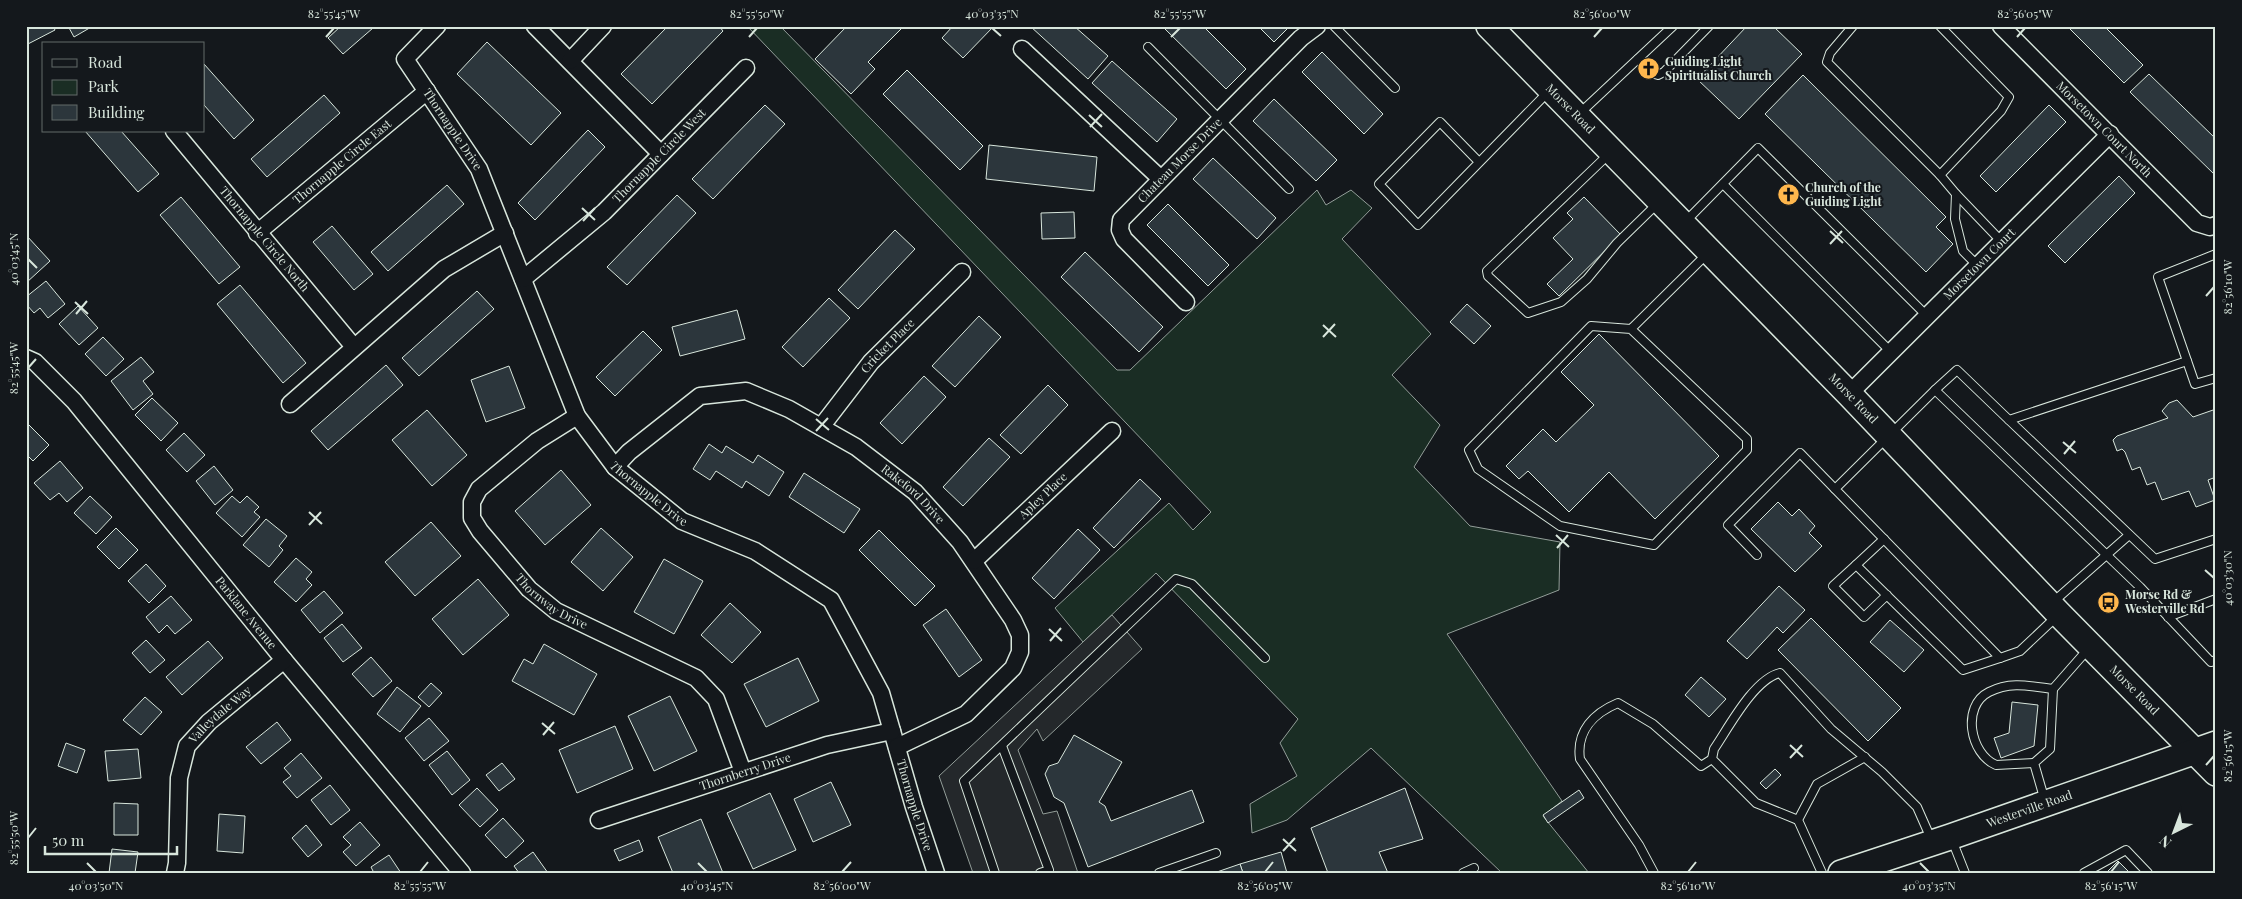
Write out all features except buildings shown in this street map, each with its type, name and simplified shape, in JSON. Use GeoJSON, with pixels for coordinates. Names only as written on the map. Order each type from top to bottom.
{"type":"FeatureCollection","features":[{"type":"Feature","properties":{"kind":"main road","name":"Morse Road"},"geometry":{"type":"LineString","coordinates":[[1489,26],[1849,394],[2054,609],[2091,646],[2205,747],[2216,773]]}},
{"type":"Feature","properties":{"kind":"main road","name":"Westerville Road"},"geometry":{"type":"LineString","coordinates":[[1841,873],[1942,840],[2205,747]]}},
{"type":"Feature","properties":{"kind":"street","name":"Thornapple Drive"},"geometry":{"type":"LineString","coordinates":[[437,26],[405,59],[479,169],[577,416],[615,467],[682,521],[755,551],[831,600],[881,693],[936,873]]}},
{"type":"Feature","properties":{"kind":"street"},"geometry":{"type":"LineString","coordinates":[[535,26],[662,154]]}},
{"type":"Feature","properties":{"kind":"street"},"geometry":{"type":"LineString","coordinates":[[570,61],[603,26]]}},
{"type":"Feature","properties":{"kind":"street","name":"Chateau Morse Drive"},"geometry":{"type":"LineString","coordinates":[[1186,302],[1124,239],[1120,230],[1121,220],[1301,38],[1317,26]]}},
{"type":"Feature","properties":{"kind":"street","name":"Morsetown Court North"},"geometry":{"type":"LineString","coordinates":[[2001,26],[2197,223],[2213,226]]}},
{"type":"Feature","properties":{"kind":"street"},"geometry":{"type":"LineString","coordinates":[[1022,49],[1161,179]]}},
{"type":"Feature","properties":{"kind":"street","name":"Thornapple Circle West"},"geometry":{"type":"LineString","coordinates":[[523,279],[604,212],[746,68]]}},
{"type":"Feature","properties":{"kind":"street","name":"Thornapple Circle East"},"geometry":{"type":"LineString","coordinates":[[257,233],[427,92]]}},
{"type":"Feature","properties":{"kind":"street","name":"Thornapple Circle North"},"geometry":{"type":"LineString","coordinates":[[175,132],[354,348]]}},
{"type":"Feature","properties":{"kind":"street","name":"Morsetown Court"},"geometry":{"type":"LineString","coordinates":[[1849,394],[2110,134]]}},
{"type":"Feature","properties":{"kind":"street"},"geometry":{"type":"LineString","coordinates":[[290,404],[444,269],[505,233]]}},
{"type":"Feature","properties":{"kind":"street","name":"Cricket Place"},"geometry":{"type":"LineString","coordinates":[[821,427],[871,362],[962,272]]}},
{"type":"Feature","properties":{"kind":"street","name":"Parklane Avenue"},"geometry":{"type":"LineString","coordinates":[[26,358],[35,362],[74,401],[284,660],[462,873]]}},
{"type":"Feature","properties":{"kind":"street","name":"Rakeford Drive"},"geometry":{"type":"LineString","coordinates":[[615,467],[629,452],[700,396],[746,391],[789,409],[856,447],[915,492],[960,542],[1013,620],[1020,635],[1020,652],[1013,668],[966,714],[897,747]]}},
{"type":"Feature","properties":{"kind":"street","name":"Thornway Drive"},"geometry":{"type":"LineString","coordinates":[[577,416],[536,441],[479,489],[472,502],[472,518],[480,531],[529,589],[556,611],[696,678],[716,699],[743,772]]}},
{"type":"Feature","properties":{"kind":"street","name":"Apley Place"},"geometry":{"type":"LineString","coordinates":[[974,561],[1112,431]]}},
{"type":"Feature","properties":{"kind":"street","name":"Valleydale Way"},"geometry":{"type":"LineString","coordinates":[[175,873],[177,863],[179,778],[187,746],[209,722],[284,660]]}},
{"type":"Feature","properties":{"kind":"street","name":"Thornberry Drive"},"geometry":{"type":"LineString","coordinates":[[599,820],[828,745],[892,731]]}},
{"type":"Feature","properties":{"kind":"lane"},"geometry":{"type":"LineString","coordinates":[[1334,26],[1395,88]]}},
{"type":"Feature","properties":{"kind":"lane"},"geometry":{"type":"LineString","coordinates":[[1576,116],[1673,26]]}},
{"type":"Feature","properties":{"kind":"lane"},"geometry":{"type":"LineString","coordinates":[[1638,59],[1652,73],[1658,75],[1664,72],[1709,26]]}},
{"type":"Feature","properties":{"kind":"lane"},"geometry":{"type":"LineString","coordinates":[[1854,26],[1830,53],[1827,62],[1940,176],[2002,242]]}},
{"type":"Feature","properties":{"kind":"lane"},"geometry":{"type":"LineString","coordinates":[[1940,26],[2009,96],[2002,111],[1940,176]]}},
{"type":"Feature","properties":{"kind":"lane"},"geometry":{"type":"LineString","coordinates":[[1148,47],[1289,189]]}},
{"type":"Feature","properties":{"kind":"lane"},"geometry":{"type":"LineString","coordinates":[[1479,162],[1440,122],[1380,184],[1418,225],[1551,90]]}},
{"type":"Feature","properties":{"kind":"lane"},"geometry":{"type":"LineString","coordinates":[[1683,225],[1758,148],[1927,316]]}},
{"type":"Feature","properties":{"kind":"lane"},"geometry":{"type":"LineString","coordinates":[[1612,152],[1487,271],[1488,276],[1528,313],[1561,302],[1587,279],[1617,243],[1660,201]]}},
{"type":"Feature","properties":{"kind":"lane"},"geometry":{"type":"LineString","coordinates":[[1723,184],[1891,352]]}},
{"type":"Feature","properties":{"kind":"lane"},"geometry":{"type":"LineString","coordinates":[[1956,194],[1955,219],[1963,250],[1978,266]]}},
{"type":"Feature","properties":{"kind":"lane"},"geometry":{"type":"LineString","coordinates":[[1631,328],[1747,439],[1747,450],[1654,546],[1560,526],[1478,469],[1469,450],[1591,326],[1631,328],[1709,252]]}},
{"type":"Feature","properties":{"kind":"lane"},"geometry":{"type":"LineString","coordinates":[[2216,254],[2158,277],[2195,384],[2216,378]]}},
{"type":"Feature","properties":{"kind":"lane"},"geometry":{"type":"LineString","coordinates":[[2009,420],[2187,361]]}},
{"type":"Feature","properties":{"kind":"lane"},"geometry":{"type":"LineString","coordinates":[[1835,489],[1957,370],[2155,559],[2216,539]]}},
{"type":"Feature","properties":{"kind":"lane"},"geometry":{"type":"LineString","coordinates":[[1935,390],[2168,616],[2211,662],[2216,660]]}},
{"type":"Feature","properties":{"kind":"lane"},"geometry":{"type":"LineString","coordinates":[[1757,555],[1728,525],[1800,453],[2000,658]]}},
{"type":"Feature","properties":{"kind":"lane"},"geometry":{"type":"LineString","coordinates":[[1856,565],[1963,670],[2020,651],[2054,609],[2129,535]]}},
{"type":"Feature","properties":{"kind":"lane"},"geometry":{"type":"LineString","coordinates":[[1884,539],[1833,586],[1864,617],[1887,595]]}},
{"type":"Feature","properties":{"kind":"lane"},"geometry":{"type":"LineString","coordinates":[[995,873],[964,782],[1176,579],[1192,584],[1265,658]]}},
{"type":"Feature","properties":{"kind":"lane"},"geometry":{"type":"LineString","coordinates":[[2168,616],[2216,599]]}},
{"type":"Feature","properties":{"kind":"lane"},"geometry":{"type":"LineString","coordinates":[[2053,689],[2020,684],[2004,686],[1987,692],[1982,697],[1973,716],[1972,736],[1990,763],[1996,765],[2034,763],[2050,749],[2053,689],[2091,646]]}},
{"type":"Feature","properties":{"kind":"lane"},"geometry":{"type":"LineString","coordinates":[[1654,873],[1640,845],[1580,759],[1582,735],[1599,713],[1618,703],[1653,724],[1701,766],[1712,759],[1714,749],[1750,696],[1768,678],[1780,673],[1832,729],[1865,757],[1918,808],[1965,873]]}},
{"type":"Feature","properties":{"kind":"lane"},"geometry":{"type":"LineString","coordinates":[[1002,746],[1049,870],[1040,873]]}},
{"type":"Feature","properties":{"kind":"lane"},"geometry":{"type":"LineString","coordinates":[[1798,820],[1817,784],[1865,757]]}},
{"type":"Feature","properties":{"kind":"lane"},"geometry":{"type":"LineString","coordinates":[[1712,759],[1756,803],[1798,820],[1822,873]]}},
{"type":"Feature","properties":{"kind":"lane"},"geometry":{"type":"LineString","coordinates":[[2034,763],[2045,803]]}},
{"type":"Feature","properties":{"kind":"lane"},"geometry":{"type":"LineString","coordinates":[[2084,873],[2126,850],[2148,873]]}},
{"type":"Feature","properties":{"kind":"lane"},"geometry":{"type":"LineString","coordinates":[[1158,873],[1216,853]]}},
{"type":"Feature","properties":{"kind":"lane"},"geometry":{"type":"LineString","coordinates":[[1463,873],[1474,868]]}},
{"type":"Feature","properties":{"kind":"green space"},"geometry":{"type":"Polygon","coordinates":[[[747,26],[780,26],[1117,370],[1130,370],[1317,190],[1326,205],[1351,190],[1372,208],[1342,239],[1431,334],[1392,375],[1440,425],[1414,467],[1470,526],[1560,542],[1559,590],[1447,634],[1562,801],[1543,816],[1589,873],[1502,873],[1371,748],[1287,820],[1252,833],[1250,804],[1297,776],[1280,743],[1298,719],[1156,573],[1083,642],[1055,608],[1169,503],[1193,530],[1211,512],[747,26]]]}},
{"type":"Feature","properties":{"kind":"shaded area"},"geometry":{"type":"Polygon","coordinates":[[[1112,615],[1142,649],[1043,741],[1037,729],[1018,750],[1043,814],[1057,811],[1078,873],[973,873],[939,776],[1112,615]]]}},
{"type":"Feature","properties":{"kind":"place","name":"Guiding Light Spiritualist Church"},"geometry":{"type":"Point","coordinates":[1649,69]}},
{"type":"Feature","properties":{"kind":"place","name":"Church of the Guiding Light"},"geometry":{"type":"Point","coordinates":[1789,195]}},
{"type":"Feature","properties":{"kind":"place","name":"Morse Rd & Westerville Rd"},"geometry":{"type":"Point","coordinates":[2109,602]}}]}
